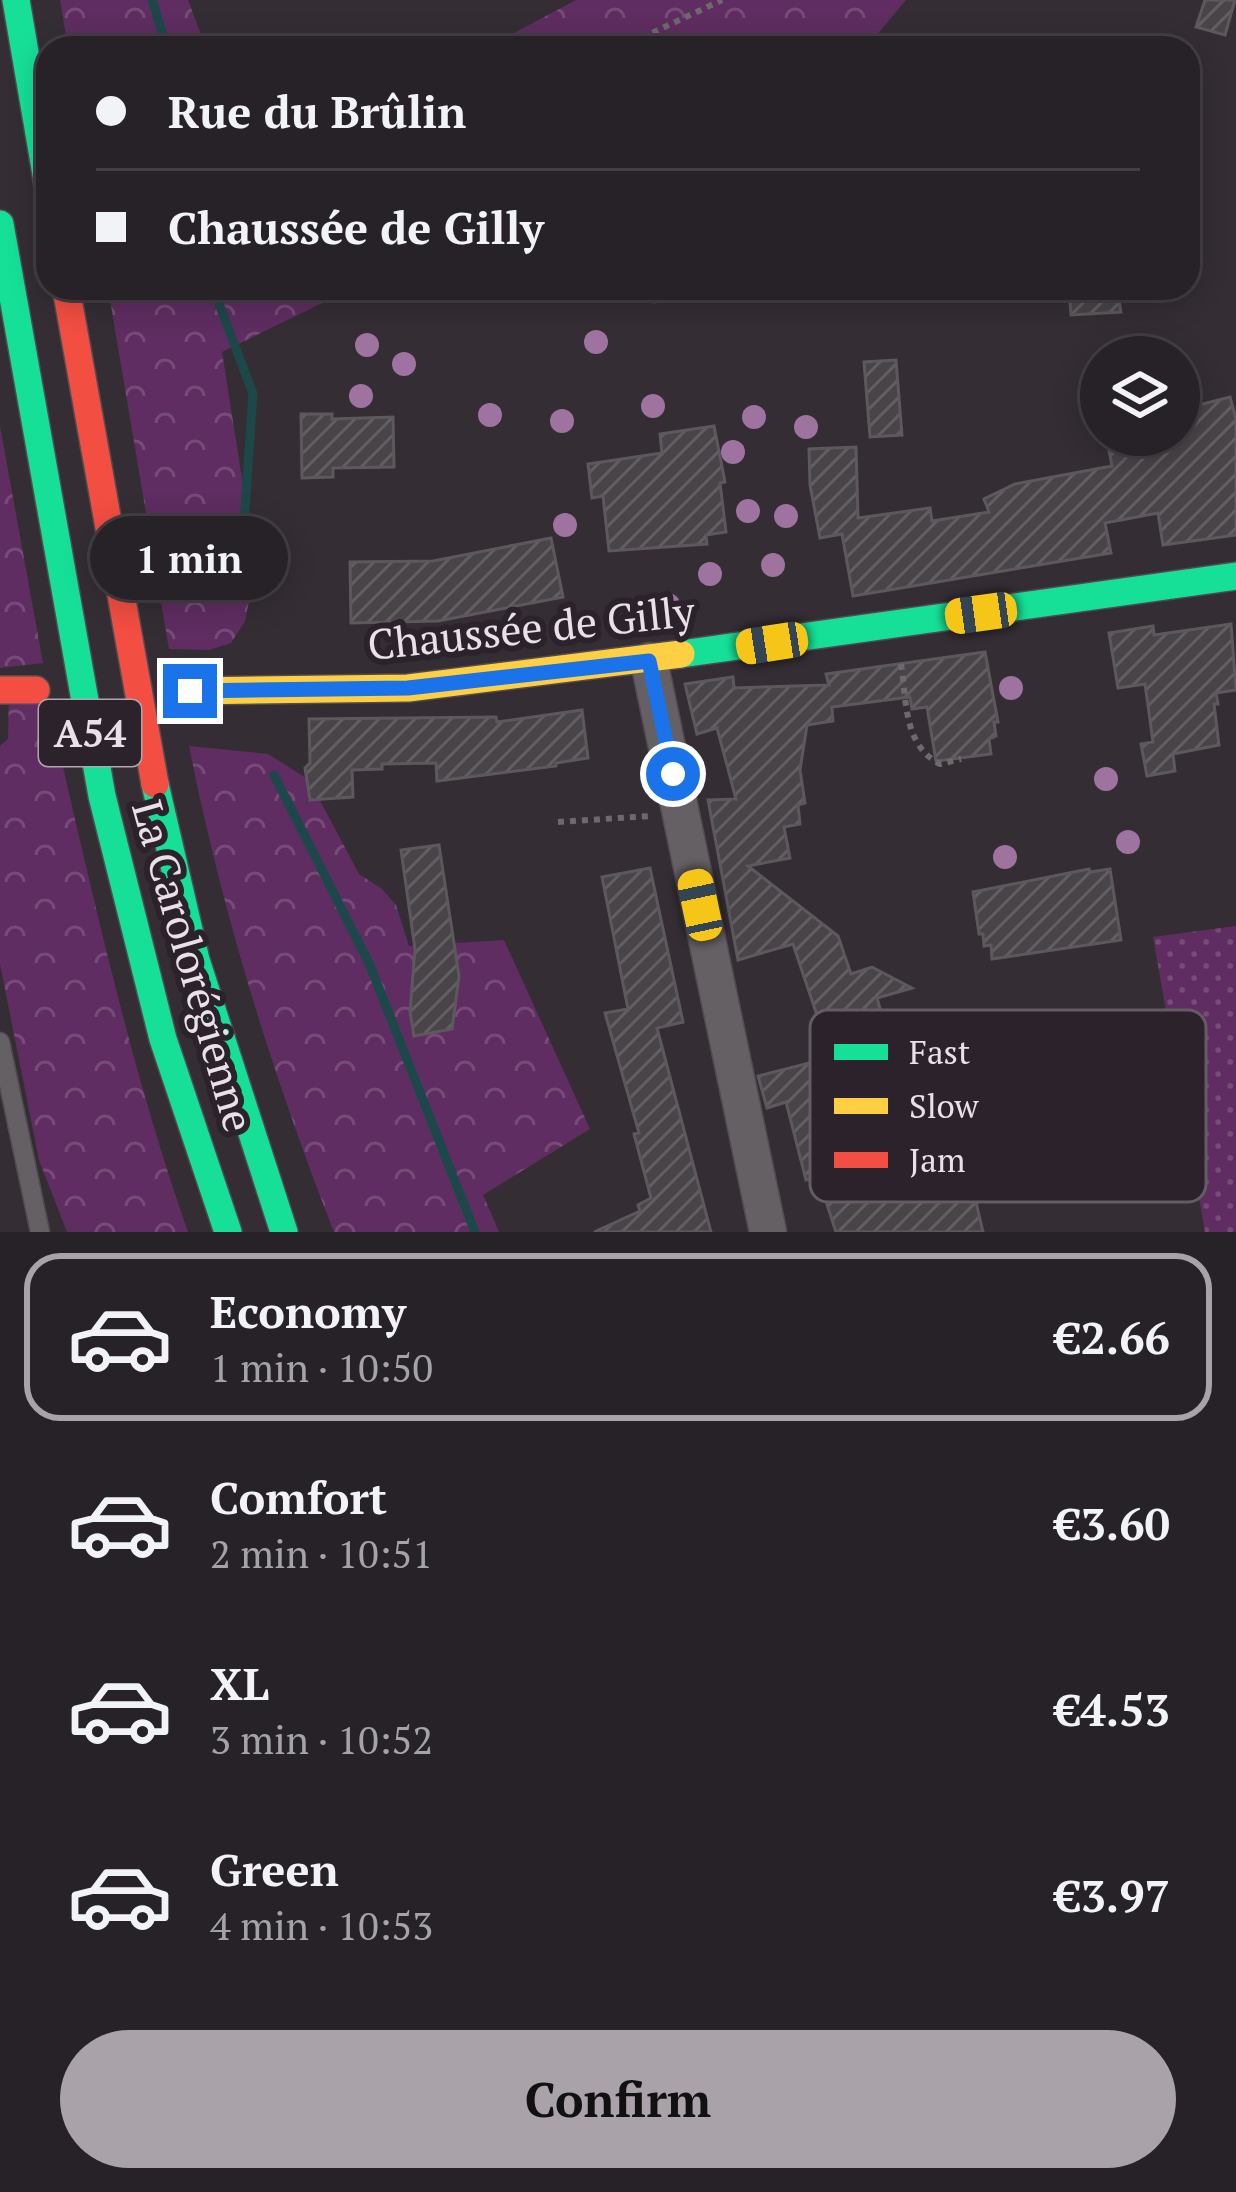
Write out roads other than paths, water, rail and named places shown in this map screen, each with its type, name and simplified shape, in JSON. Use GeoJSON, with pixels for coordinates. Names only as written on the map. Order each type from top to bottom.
{"type":"FeatureCollection","features":[{"type":"Feature","properties":{"kind":"main road"},"geometry":{"type":"LineString","coordinates":[[16,0],[36,116]]}},
{"type":"Feature","properties":{"kind":"main road","name":"La Carolorégienne"},"geometry":{"type":"LineString","coordinates":[[0,224],[107,819],[163,1039],[228,1232]]}},
{"type":"Feature","properties":{"kind":"main road","name":"La Carolorégienne"},"geometry":{"type":"LineString","coordinates":[[67,300],[155,785],[196,960],[284,1232]]}},
{"type":"Feature","properties":{"kind":"main road","name":"Chaussée de Gilly"},"geometry":{"type":"LineString","coordinates":[[190,691],[408,688],[649,661],[1236,576]]}},
{"type":"Feature","properties":{"kind":"main road"},"geometry":{"type":"LineString","coordinates":[[0,690],[36,690]]}},
{"type":"Feature","properties":{"kind":"street"},"geometry":{"type":"LineString","coordinates":[[649,661],[768,1232]]}},
{"type":"Feature","properties":{"kind":"lane"},"geometry":{"type":"LineString","coordinates":[[0,1042],[40,1232]]}},
{"type":"Feature","properties":{"kind":"waterway"},"geometry":{"type":"LineString","coordinates":[[152,0],[163,36]]}},
{"type":"Feature","properties":{"kind":"waterway"},"geometry":{"type":"LineString","coordinates":[[218,301],[253,394],[239,594]]}},
{"type":"Feature","properties":{"kind":"waterway"},"geometry":{"type":"LineString","coordinates":[[274,775],[369,963],[475,1232]]}}]}
